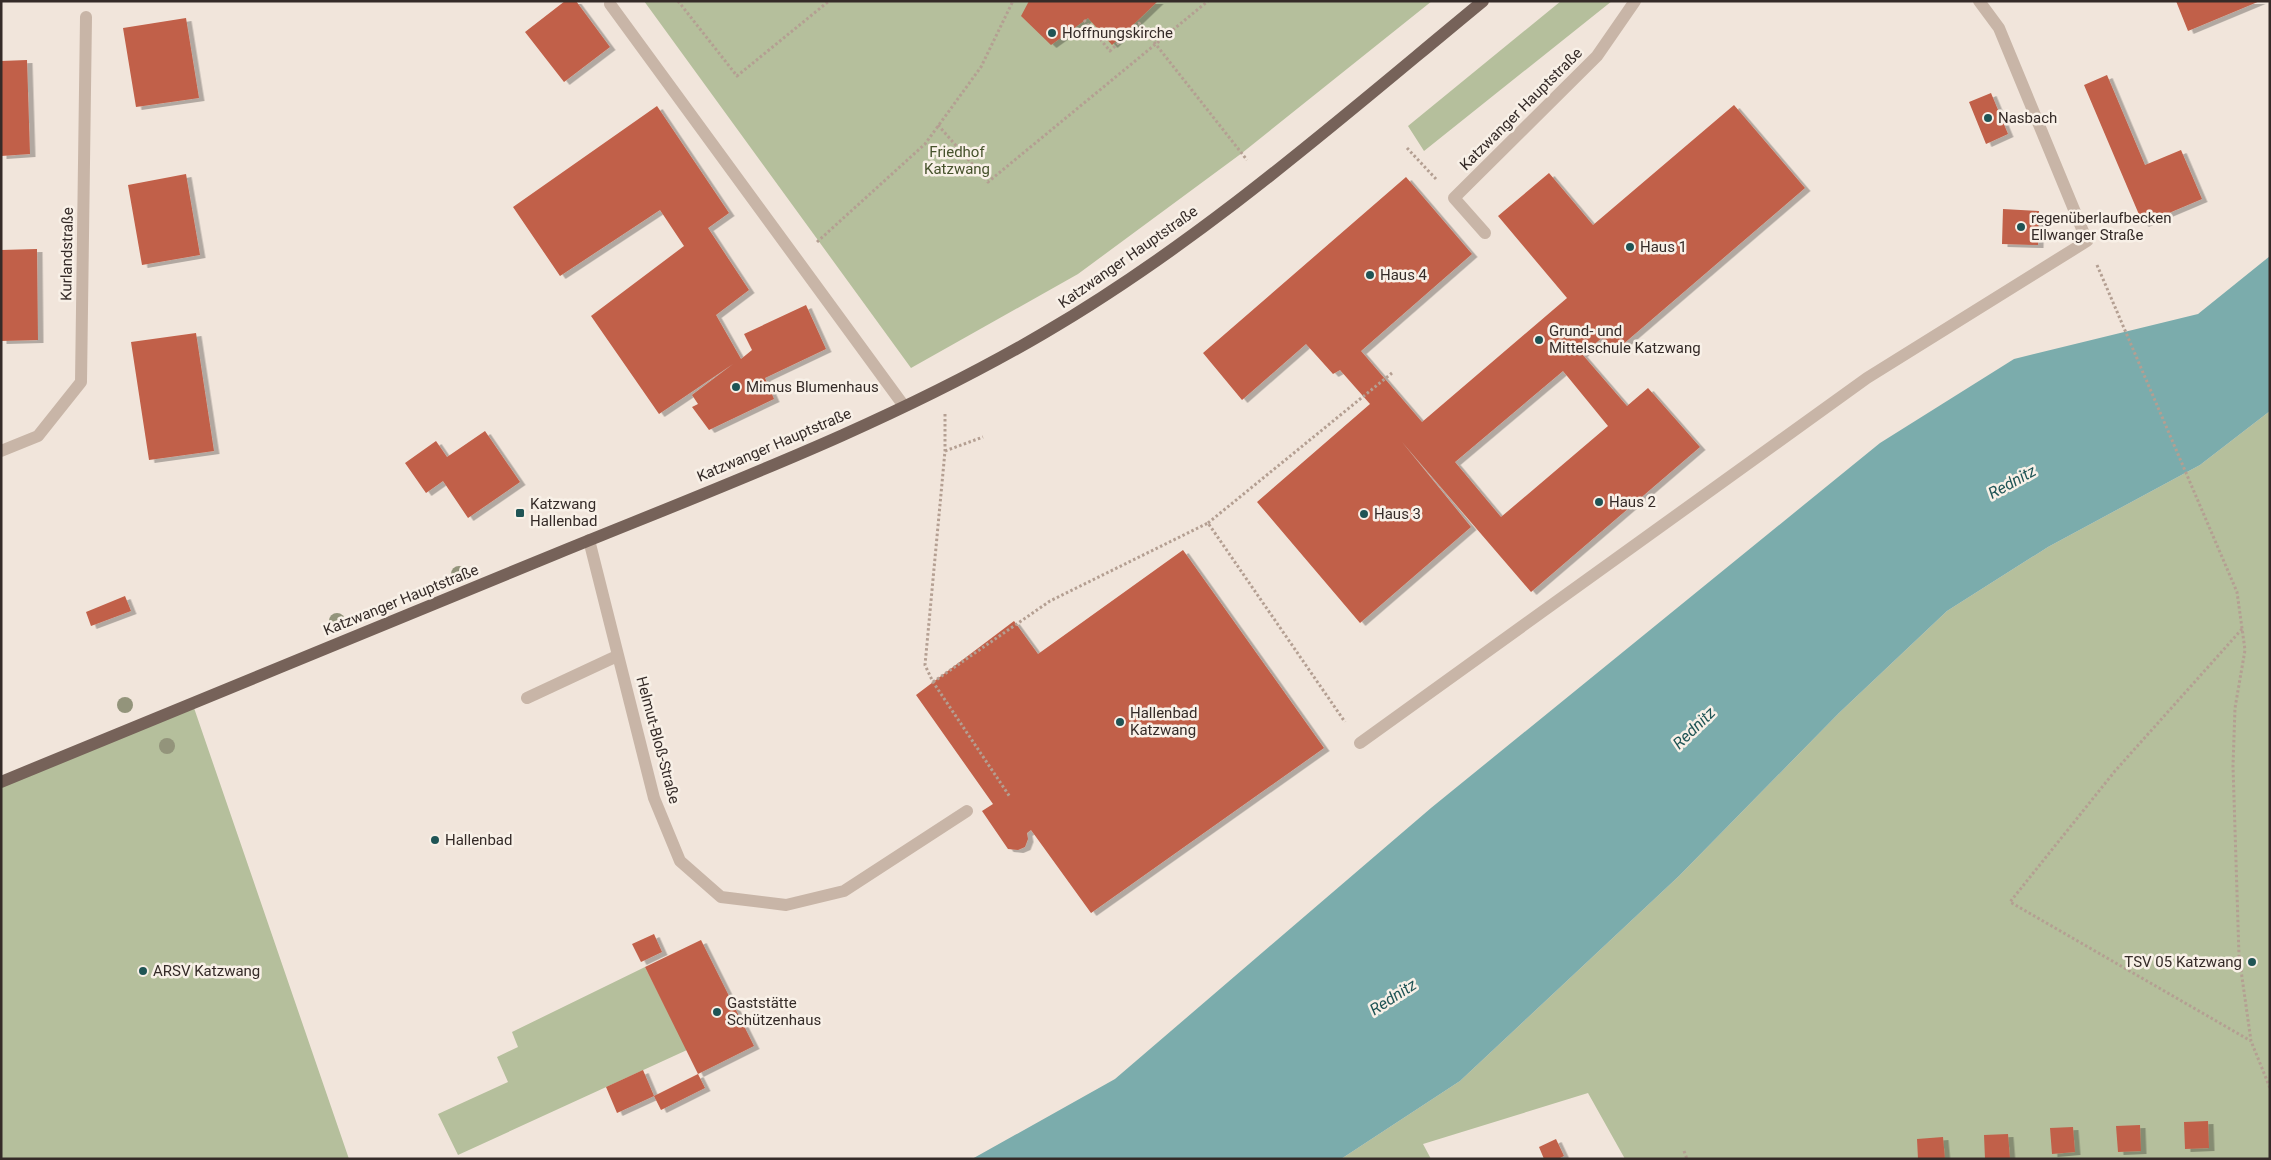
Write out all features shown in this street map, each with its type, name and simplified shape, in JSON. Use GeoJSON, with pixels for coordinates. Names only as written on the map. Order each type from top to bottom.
{"type":"FeatureCollection","features":[{"type":"Feature","properties":{"kind":"main road","name":"Katzwanger Hauptstraße"},"geometry":{"type":"LineString","coordinates":[[1,782],[741,478],[945,386],[1045,332],[1129,280],[1262,181],[1483,1]]}},
{"type":"Feature","properties":{"kind":"street","name":"Katzwanger Hauptstraße"},"geometry":{"type":"LineString","coordinates":[[1454,198],[1597,56],[1635,1]]}},
{"type":"Feature","properties":{"kind":"street"},"geometry":{"type":"LineString","coordinates":[[1360,743],[1867,378],[2087,241],[2000,28],[1979,1]]}},
{"type":"Feature","properties":{"kind":"street"},"geometry":{"type":"LineString","coordinates":[[610,4],[904,406]]}},
{"type":"Feature","properties":{"kind":"street","name":"Kurlandstraße"},"geometry":{"type":"LineString","coordinates":[[1,451],[38,436],[81,382],[86,17]]}},
{"type":"Feature","properties":{"kind":"street"},"geometry":{"type":"LineString","coordinates":[[1454,198],[1485,233]]}},
{"type":"Feature","properties":{"kind":"street","name":"Helmut-Bloß-Straße"},"geometry":{"type":"LineString","coordinates":[[589,540],[654,798],[680,861],[721,897],[786,906],[844,891],[967,811]]}},
{"type":"Feature","properties":{"kind":"street"},"geometry":{"type":"LineString","coordinates":[[527,698],[617,656]]}},
{"type":"Feature","properties":{"kind":"path"},"geometry":{"type":"LineString","coordinates":[[678,1],[737,76],[829,1]]}},
{"type":"Feature","properties":{"kind":"path"},"geometry":{"type":"LineString","coordinates":[[796,257],[818,240],[925,144],[981,67],[1013,1]]}},
{"type":"Feature","properties":{"kind":"path"},"geometry":{"type":"LineString","coordinates":[[938,125],[988,182],[1208,1]]}},
{"type":"Feature","properties":{"kind":"path"},"geometry":{"type":"LineString","coordinates":[[1084,20],[1089,23],[1110,51],[1139,23],[1262,181]]}},
{"type":"Feature","properties":{"kind":"path"},"geometry":{"type":"LineString","coordinates":[[1407,148],[1454,198]]}},
{"type":"Feature","properties":{"kind":"path"},"geometry":{"type":"LineString","coordinates":[[2106,285],[2237,592],[2245,650],[2235,708],[2233,766],[2239,956],[2251,1041],[2270,1088]]}},
{"type":"Feature","properties":{"kind":"path"},"geometry":{"type":"LineString","coordinates":[[933,682],[1050,602],[1208,523],[1392,373]]}},
{"type":"Feature","properties":{"kind":"path"},"geometry":{"type":"LineString","coordinates":[[945,386],[945,451],[925,665],[933,682],[1010,797]]}},
{"type":"Feature","properties":{"kind":"path"},"geometry":{"type":"LineString","coordinates":[[945,451],[983,437]]}},
{"type":"Feature","properties":{"kind":"path"},"geometry":{"type":"LineString","coordinates":[[1208,523],[1360,743]]}},
{"type":"Feature","properties":{"kind":"path"},"geometry":{"type":"LineString","coordinates":[[2242,629],[2115,771],[2010,902],[2251,1041]]}},
{"type":"Feature","properties":{"kind":"path"},"geometry":{"type":"LineString","coordinates":[[1684,1151],[1687,1159]]}},
{"type":"Feature","properties":{"kind":"green space","name":"Friedhof Katzwang"},"geometry":{"type":"Polygon","coordinates":[[[644,1],[1432,1],[1242,153],[1078,274],[911,368],[644,1]]]}},
{"type":"Feature","properties":{"kind":"green space"},"geometry":{"type":"Polygon","coordinates":[[[1561,1],[1612,1],[1424,151],[1408,126],[1561,1]]]}},
{"type":"Feature","properties":{"kind":"green space"},"geometry":{"type":"Polygon","coordinates":[[[2270,411],[2270,1159],[1625,1159],[1588,1093],[1423,1144],[1431,1159],[1341,1159],[1460,1081],[1679,876],[1839,713],[1947,611],[2048,547],[2200,465],[2270,411]]]}},
{"type":"Feature","properties":{"kind":"green space","name":"ARSV Katzwang"},"geometry":{"type":"Polygon","coordinates":[[[193,705],[349,1159],[1,1159],[1,784],[193,705]]]}},
{"type":"Feature","properties":{"kind":"green space"},"geometry":{"type":"Polygon","coordinates":[[[645,967],[687,1050],[458,1155],[438,1114],[508,1082],[497,1057],[518,1047],[512,1032],[645,967]]]}},
{"type":"Feature","properties":{"kind":"water","name":"Rednitz"},"geometry":{"type":"Polygon","coordinates":[[[2270,256],[2270,411],[2200,465],[2048,547],[1947,611],[1839,713],[1679,876],[1460,1081],[1341,1159],[972,1159],[1115,1079],[1431,808],[1880,443],[2014,359],[2198,314],[2270,256]]]}},
{"type":"Feature","properties":{"kind":"building"},"geometry":{"type":"Polygon","coordinates":[[[565,1],[576,1],[610,47],[564,82],[525,32],[565,1]]]}},
{"type":"Feature","properties":{"kind":"building","name":"Hoffnungskirche"},"geometry":{"type":"Polygon","coordinates":[[[1029,1],[1158,1],[1112,45],[1088,18],[1051,45],[1021,16],[1029,1]]]}},
{"type":"Feature","properties":{"kind":"building"},"geometry":{"type":"Polygon","coordinates":[[[2176,1],[2260,1],[2188,31],[2176,1]]]}},
{"type":"Feature","properties":{"kind":"building"},"geometry":{"type":"Polygon","coordinates":[[[186,18],[199,98],[136,107],[123,28],[186,18]]]}},
{"type":"Feature","properties":{"kind":"building"},"geometry":{"type":"Polygon","coordinates":[[[27,60],[30,154],[1,156],[1,61],[27,60]]]}},
{"type":"Feature","properties":{"kind":"building"},"geometry":{"type":"Polygon","coordinates":[[[2107,75],[2145,165],[2181,150],[2202,199],[2143,224],[2084,85],[2107,75]]]}},
{"type":"Feature","properties":{"kind":"building","name":"Nasbach"},"geometry":{"type":"Polygon","coordinates":[[[1991,93],[2008,134],[1986,144],[1969,102],[1991,93]]]}},
{"type":"Feature","properties":{"kind":"building"},"geometry":{"type":"Polygon","coordinates":[[[1734,105],[1805,188],[1614,352],[1602,338],[1582,354],[1627,406],[1648,388],[1700,447],[1531,592],[1402,442],[1471,527],[1360,623],[1257,502],[1370,404],[1340,370],[1333,374],[1306,344],[1242,400],[1203,353],[1406,177],[1472,254],[1361,351],[1422,422],[1567,298],[1498,216],[1549,173],[1593,225],[1734,105]],[[1563,371],[1455,462],[1501,517],[1608,426],[1563,371]]]}},
{"type":"Feature","properties":{"kind":"building"},"geometry":{"type":"Polygon","coordinates":[[[657,106],[729,213],[708,228],[749,290],[716,315],[741,359],[752,350],[744,334],[806,305],[826,349],[765,378],[774,399],[709,430],[692,407],[698,404],[692,395],[733,364],[659,414],[591,316],[684,246],[660,210],[560,276],[513,207],[657,106]]]}},
{"type":"Feature","properties":{"kind":"building"},"geometry":{"type":"Polygon","coordinates":[[[186,174],[200,255],[142,265],[128,185],[186,174]]]}},
{"type":"Feature","properties":{"kind":"building","name":"regenüberlaufbecken Ellwanger Straße"},"geometry":{"type":"Polygon","coordinates":[[[2003,209],[2039,211],[2038,245],[2002,244],[2003,209]]]}},
{"type":"Feature","properties":{"kind":"building"},"geometry":{"type":"Polygon","coordinates":[[[37,249],[38,340],[1,341],[1,250],[37,249]]]}},
{"type":"Feature","properties":{"kind":"building"},"geometry":{"type":"Polygon","coordinates":[[[196,333],[214,451],[149,460],[131,342],[196,333]]]}},
{"type":"Feature","properties":{"kind":"building"},"geometry":{"type":"Polygon","coordinates":[[[485,431],[520,482],[468,518],[443,481],[426,493],[405,463],[436,441],[447,457],[485,431]]]}},
{"type":"Feature","properties":{"kind":"building","name":"Hallenbad Katzwang"},"geometry":{"type":"Polygon","coordinates":[[[1183,550],[1324,748],[1091,913],[1031,830],[1027,833],[1028,839],[1025,847],[1018,850],[1008,849],[982,811],[993,804],[916,695],[1014,621],[1038,654],[1183,550]]]}},
{"type":"Feature","properties":{"kind":"building"},"geometry":{"type":"Polygon","coordinates":[[[125,596],[131,611],[91,626],[86,612],[125,596]]]}},
{"type":"Feature","properties":{"kind":"building"},"geometry":{"type":"Polygon","coordinates":[[[654,934],[662,952],[641,962],[632,944],[654,934]]]}},
{"type":"Feature","properties":{"kind":"building"},"geometry":{"type":"Polygon","coordinates":[[[701,940],[754,1046],[698,1074],[645,967],[701,940]]]}},
{"type":"Feature","properties":{"kind":"building"},"geometry":{"type":"Polygon","coordinates":[[[643,1070],[654,1096],[617,1113],[606,1087],[643,1070]]]}},
{"type":"Feature","properties":{"kind":"building"},"geometry":{"type":"Polygon","coordinates":[[[698,1074],[705,1088],[661,1110],[654,1096],[698,1074]]]}},
{"type":"Feature","properties":{"kind":"building"},"geometry":{"type":"Polygon","coordinates":[[[2208,1121],[2209,1148],[2185,1149],[2184,1122],[2208,1121]]]}},
{"type":"Feature","properties":{"kind":"building"},"geometry":{"type":"Polygon","coordinates":[[[2140,1125],[2141,1151],[2118,1152],[2116,1126],[2140,1125]]]}},
{"type":"Feature","properties":{"kind":"building"},"geometry":{"type":"Polygon","coordinates":[[[2073,1127],[2075,1152],[2052,1154],[2050,1128],[2073,1127]]]}},
{"type":"Feature","properties":{"kind":"building"},"geometry":{"type":"Polygon","coordinates":[[[2008,1134],[2010,1159],[1985,1159],[1984,1135],[2008,1134]]]}},
{"type":"Feature","properties":{"kind":"building"},"geometry":{"type":"Polygon","coordinates":[[[1943,1137],[1945,1159],[1918,1159],[1917,1139],[1943,1137]]]}},
{"type":"Feature","properties":{"kind":"building"},"geometry":{"type":"Polygon","coordinates":[[[1556,1139],[1564,1156],[1558,1159],[1544,1159],[1539,1147],[1556,1139]]]}},
{"type":"Feature","properties":{"kind":"place","name":"Hoffnungskirche"},"geometry":{"type":"Point","coordinates":[1052,33]}},
{"type":"Feature","properties":{"kind":"place","name":"Nasbach"},"geometry":{"type":"Point","coordinates":[1988,118]}},
{"type":"Feature","properties":{"kind":"place","name":"regenüberlaufbecken Ellwanger Straße"},"geometry":{"type":"Point","coordinates":[2021,227]}},
{"type":"Feature","properties":{"kind":"place","name":"Haus 1"},"geometry":{"type":"Point","coordinates":[1630,247]}},
{"type":"Feature","properties":{"kind":"place","name":"Haus 4"},"geometry":{"type":"Point","coordinates":[1370,275]}},
{"type":"Feature","properties":{"kind":"place","name":"Grund- und Mittelschule Katzwang"},"geometry":{"type":"Point","coordinates":[1539,340]}},
{"type":"Feature","properties":{"kind":"place","name":"Mimus Blumenhaus"},"geometry":{"type":"Point","coordinates":[736,387]}},
{"type":"Feature","properties":{"kind":"place","name":"Haus 2"},"geometry":{"type":"Point","coordinates":[1599,502]}},
{"type":"Feature","properties":{"kind":"place","name":"Katzwang Hallenbad"},"geometry":{"type":"Point","coordinates":[520,513]}},
{"type":"Feature","properties":{"kind":"place","name":"Haus 3"},"geometry":{"type":"Point","coordinates":[1364,514]}},
{"type":"Feature","properties":{"kind":"place","name":"Hallenbad Katzwang"},"geometry":{"type":"Point","coordinates":[1120,722]}},
{"type":"Feature","properties":{"kind":"place","name":"Hallenbad"},"geometry":{"type":"Point","coordinates":[435,840]}},
{"type":"Feature","properties":{"kind":"place","name":"TSV 05 Katzwang"},"geometry":{"type":"Point","coordinates":[2252,962]}},
{"type":"Feature","properties":{"kind":"place","name":"ARSV Katzwang"},"geometry":{"type":"Point","coordinates":[143,971]}},
{"type":"Feature","properties":{"kind":"place","name":"Gaststätte Schützenhaus"},"geometry":{"type":"Point","coordinates":[717,1012]}}]}
